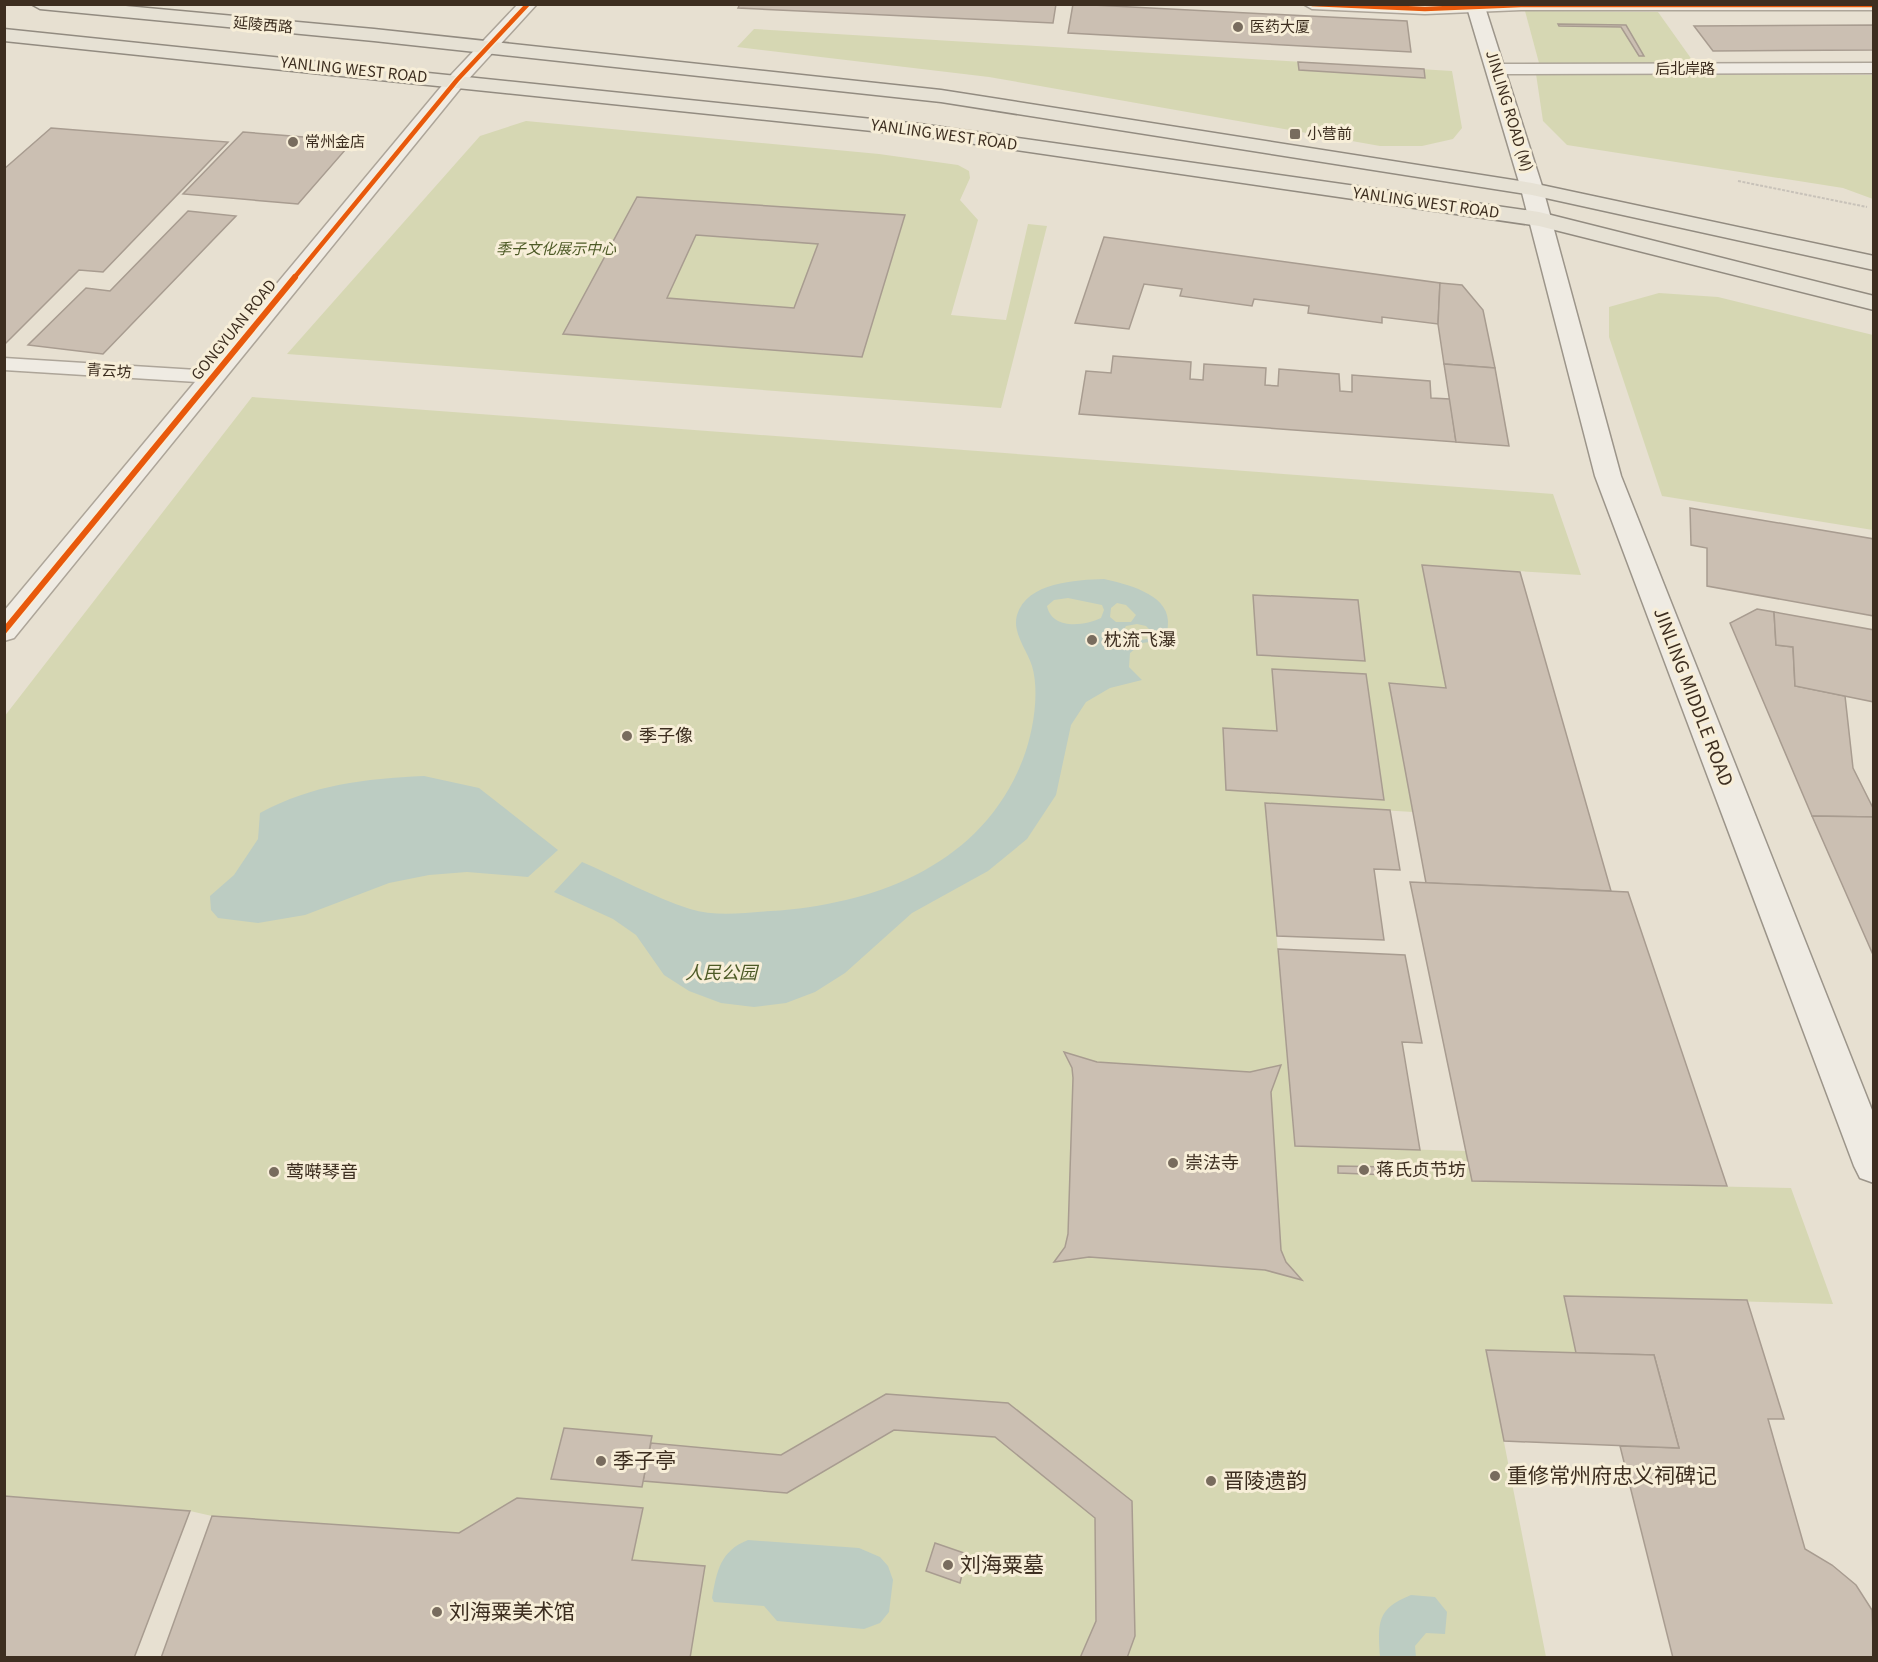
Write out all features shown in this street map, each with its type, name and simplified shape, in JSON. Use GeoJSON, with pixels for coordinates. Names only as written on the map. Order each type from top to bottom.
{"type":"FeatureCollection","features":[{"type":"Feature","properties":{"kind":"main road","name":"延陵西路"},"geometry":{"type":"LineString","coordinates":[[40,4],[83,6],[486,46]]}},
{"type":"Feature","properties":{"kind":"main road","name":"YANLING WEST ROAD"},"geometry":{"type":"LineString","coordinates":[[4,35],[456,80],[920,130],[1539,219],[1874,303]]}},
{"type":"Feature","properties":{"kind":"main road","name":"YANLING WEST ROAD"},"geometry":{"type":"LineString","coordinates":[[486,46],[941,96],[1532,189],[1874,263]]}},
{"type":"Feature","properties":{"kind":"street","name":"GONGYUAN ROAD"},"geometry":{"type":"LineString","coordinates":[[4,631],[456,80],[528,4]]}},
{"type":"Feature","properties":{"kind":"street"},"geometry":{"type":"LineString","coordinates":[[1312,4],[1425,9],[1475,6],[1874,5]]}},
{"type":"Feature","properties":{"kind":"street","name":"JINLING ROAD (M)"},"geometry":{"type":"LineString","coordinates":[[1475,6],[1497,69],[1539,219]]}},
{"type":"Feature","properties":{"kind":"street","name":"JINLING MIDDLE ROAD"},"geometry":{"type":"LineString","coordinates":[[1539,219],[1608,476],[1874,1166]]}},
{"type":"Feature","properties":{"kind":"lane","name":"后北岸路"},"geometry":{"type":"LineString","coordinates":[[1497,69],[1874,68]]}},
{"type":"Feature","properties":{"kind":"lane","name":"青云坊"},"geometry":{"type":"LineString","coordinates":[[4,364],[213,377]]}},
{"type":"Feature","properties":{"kind":"path"},"geometry":{"type":"LineString","coordinates":[[1738,181],[1867,207]]}},
{"type":"Feature","properties":{"kind":"green space"},"geometry":{"type":"Polygon","coordinates":[[[1525,11],[1658,12],[1695,64],[1539,63],[1525,11]]]}},
{"type":"Feature","properties":{"kind":"green space"},"geometry":{"type":"Polygon","coordinates":[[[754,29],[1452,71],[1462,128],[1453,139],[1422,146],[1380,146],[989,77],[737,47],[754,29]]]}},
{"type":"Feature","properties":{"kind":"green space"},"geometry":{"type":"Polygon","coordinates":[[[1536,74],[1873,75],[1873,199],[1843,188],[1567,145],[1543,121],[1536,74]]]}},
{"type":"Feature","properties":{"kind":"green space","name":"季子文化展示中心"},"geometry":{"type":"Polygon","coordinates":[[[526,121],[879,154],[958,165],[969,171],[970,178],[960,200],[978,220],[951,315],[1006,320],[1028,224],[1047,226],[1001,408],[287,354],[480,136],[526,121]]]}},
{"type":"Feature","properties":{"kind":"green space"},"geometry":{"type":"Polygon","coordinates":[[[1659,293],[1718,297],[1873,335],[1873,530],[1662,496],[1609,337],[1609,307],[1659,293]]]}},
{"type":"Feature","properties":{"kind":"green space","name":"人民公园"},"geometry":{"type":"Polygon","coordinates":[[[252,397],[1553,494],[1581,575],[1422,565],[1446,688],[1389,684],[1413,812],[1265,803],[1295,1146],[1467,1151],[1472,1181],[1791,1188],[1833,1304],[1565,1296],[1576,1353],[1486,1350],[1546,1657],[690,1657],[632,1560],[642,1508],[517,1498],[459,1533],[212,1516],[190,1511],[5,1496],[4,717],[252,397]]]}},
{"type":"Feature","properties":{"kind":"shaded area"},"geometry":{"type":"Polygon","coordinates":[[[1104,579],[1144,591],[1161,603],[1166,611],[1168,621],[1166,640],[1142,643],[1130,653],[1129,667],[1142,680],[1110,688],[1086,702],[1071,725],[1056,795],[1027,839],[988,871],[912,913],[845,973],[815,992],[786,1003],[754,1007],[721,1003],[689,991],[664,975],[636,935],[613,919],[554,892],[582,862],[690,909],[720,914],[741,913],[810,907],[849,899],[886,888],[921,872],[953,852],[981,826],[1005,796],[1023,759],[1030,737],[1035,688],[1032,666],[1016,622],[1022,604],[1042,589],[1067,582],[1104,579]],[[1068,598],[1054,600],[1047,606],[1055,619],[1078,624],[1101,618],[1104,610],[1102,605],[1068,598]],[[1117,603],[1111,608],[1110,617],[1116,622],[1131,622],[1136,615],[1126,605],[1117,603]],[[1137,624],[1126,626],[1123,631],[1132,638],[1142,640],[1150,638],[1152,632],[1146,626],[1137,624]]]}},
{"type":"Feature","properties":{"kind":"shaded area"},"geometry":{"type":"Polygon","coordinates":[[[424,776],[479,788],[558,850],[528,877],[467,872],[429,875],[389,883],[305,915],[258,923],[218,918],[211,910],[210,896],[234,875],[258,839],[260,813],[300,795],[320,789],[360,781],[424,776]]]}},
{"type":"Feature","properties":{"kind":"shaded area"},"geometry":{"type":"Polygon","coordinates":[[[748,1540],[859,1548],[880,1557],[888,1566],[893,1580],[889,1612],[880,1623],[864,1629],[777,1621],[764,1606],[714,1602],[712,1598],[721,1563],[731,1550],[748,1540]]]}},
{"type":"Feature","properties":{"kind":"shaded area"},"geometry":{"type":"Polygon","coordinates":[[[1411,1595],[1435,1597],[1447,1612],[1445,1634],[1426,1633],[1415,1646],[1416,1657],[1380,1657],[1380,1626],[1385,1612],[1400,1600],[1411,1595]]]}},
{"type":"Feature","properties":{"kind":"building"},"geometry":{"type":"Polygon","coordinates":[[[740,4],[1056,4],[1053,23],[738,8],[740,4]]]}},
{"type":"Feature","properties":{"kind":"building","name":"医药大厦"},"geometry":{"type":"Polygon","coordinates":[[[1073,4],[1407,21],[1411,52],[1068,33],[1073,4]]]}},
{"type":"Feature","properties":{"kind":"building"},"geometry":{"type":"Polygon","coordinates":[[[1558,24],[1626,25],[1644,56],[1639,56],[1621,27],[1559,26],[1558,24]]]}},
{"type":"Feature","properties":{"kind":"building"},"geometry":{"type":"Polygon","coordinates":[[[1874,25],[1874,50],[1713,51],[1694,26],[1874,25]]]}},
{"type":"Feature","properties":{"kind":"building"},"geometry":{"type":"Polygon","coordinates":[[[1298,62],[1424,69],[1425,78],[1299,70],[1298,62]]]}},
{"type":"Feature","properties":{"kind":"building"},"geometry":{"type":"Polygon","coordinates":[[[51,128],[228,142],[103,272],[79,270],[4,345],[4,169],[51,128]]]}},
{"type":"Feature","properties":{"kind":"building"},"geometry":{"type":"Polygon","coordinates":[[[243,132],[353,141],[298,204],[183,194],[243,132]]]}},
{"type":"Feature","properties":{"kind":"building"},"geometry":{"type":"Polygon","coordinates":[[[637,197],[905,215],[862,357],[563,334],[637,197]],[[696,235],[667,298],[794,308],[818,244],[696,235]]]}},
{"type":"Feature","properties":{"kind":"building"},"geometry":{"type":"Polygon","coordinates":[[[188,211],[236,216],[103,354],[28,345],[86,288],[110,291],[188,211]]]}},
{"type":"Feature","properties":{"kind":"building"},"geometry":{"type":"Polygon","coordinates":[[[1104,237],[1440,283],[1438,324],[1382,317],[1382,323],[1308,313],[1309,306],[1254,299],[1252,306],[1180,296],[1182,289],[1144,284],[1129,329],[1075,323],[1104,237]]]}},
{"type":"Feature","properties":{"kind":"building"},"geometry":{"type":"Polygon","coordinates":[[[1440,283],[1462,285],[1483,310],[1495,368],[1444,364],[1438,324],[1440,283]]]}},
{"type":"Feature","properties":{"kind":"building"},"geometry":{"type":"Polygon","coordinates":[[[1113,356],[1191,362],[1190,379],[1203,380],[1204,364],[1266,368],[1265,385],[1278,386],[1279,369],[1339,374],[1340,391],[1352,392],[1352,375],[1430,381],[1431,398],[1450,399],[1456,442],[1079,414],[1086,371],[1111,373],[1113,356]]]}},
{"type":"Feature","properties":{"kind":"building"},"geometry":{"type":"Polygon","coordinates":[[[1444,364],[1495,368],[1509,446],[1456,442],[1444,364]]]}},
{"type":"Feature","properties":{"kind":"building"},"geometry":{"type":"Polygon","coordinates":[[[1690,508],[1874,539],[1874,616],[1707,586],[1707,548],[1691,545],[1690,508]]]}},
{"type":"Feature","properties":{"kind":"building"},"geometry":{"type":"Polygon","coordinates":[[[1422,565],[1520,572],[1611,891],[1426,883],[1389,683],[1446,688],[1422,565]]]}},
{"type":"Feature","properties":{"kind":"building"},"geometry":{"type":"Polygon","coordinates":[[[1253,595],[1358,600],[1365,661],[1257,655],[1253,595]]]}},
{"type":"Feature","properties":{"kind":"building"},"geometry":{"type":"Polygon","coordinates":[[[1757,609],[1774,612],[1776,645],[1793,647],[1795,686],[1845,696],[1853,768],[1874,810],[1874,817],[1812,816],[1730,623],[1757,609]]]}},
{"type":"Feature","properties":{"kind":"building"},"geometry":{"type":"Polygon","coordinates":[[[1774,612],[1874,630],[1874,702],[1795,686],[1793,647],[1776,645],[1774,612]]]}},
{"type":"Feature","properties":{"kind":"building"},"geometry":{"type":"Polygon","coordinates":[[[1272,669],[1366,674],[1384,800],[1226,790],[1223,728],[1277,731],[1272,669]]]}},
{"type":"Feature","properties":{"kind":"building"},"geometry":{"type":"Polygon","coordinates":[[[1265,803],[1390,810],[1400,870],[1374,869],[1384,940],[1277,936],[1265,803]]]}},
{"type":"Feature","properties":{"kind":"building"},"geometry":{"type":"Polygon","coordinates":[[[1812,816],[1874,817],[1874,957],[1812,816]]]}},
{"type":"Feature","properties":{"kind":"building"},"geometry":{"type":"Polygon","coordinates":[[[1410,882],[1628,892],[1727,1186],[1472,1181],[1410,882]]]}},
{"type":"Feature","properties":{"kind":"building"},"geometry":{"type":"Polygon","coordinates":[[[1278,949],[1405,955],[1422,1043],[1402,1042],[1420,1150],[1295,1146],[1278,949]]]}},
{"type":"Feature","properties":{"kind":"building","name":"崇法寺"},"geometry":{"type":"Polygon","coordinates":[[[1064,1052],[1097,1062],[1250,1072],[1281,1065],[1271,1092],[1281,1250],[1286,1262],[1302,1280],[1265,1270],[1089,1257],[1054,1262],[1065,1247],[1068,1234],[1073,1078],[1072,1068],[1064,1052]]]}},
{"type":"Feature","properties":{"kind":"building","name":"蒋氏贞节坊"},"geometry":{"type":"Polygon","coordinates":[[[1338,1166],[1389,1167],[1390,1175],[1338,1173],[1338,1166]]]}},
{"type":"Feature","properties":{"kind":"building"},"geometry":{"type":"Polygon","coordinates":[[[1564,1296],[1747,1300],[1784,1419],[1768,1419],[1805,1549],[1832,1565],[1856,1585],[1872,1610],[1874,1658],[1673,1658],[1620,1446],[1679,1448],[1654,1355],[1576,1353],[1564,1296]]]}},
{"type":"Feature","properties":{"kind":"building"},"geometry":{"type":"Polygon","coordinates":[[[1486,1350],[1654,1355],[1679,1448],[1504,1441],[1486,1350]]]}},
{"type":"Feature","properties":{"kind":"building"},"geometry":{"type":"Polygon","coordinates":[[[886,1394],[1008,1403],[1132,1501],[1135,1636],[1127,1658],[1080,1658],[1096,1621],[1095,1518],[995,1437],[894,1430],[787,1493],[643,1481],[651,1443],[781,1455],[886,1394]]]}},
{"type":"Feature","properties":{"kind":"building","name":"季子亭"},"geometry":{"type":"Polygon","coordinates":[[[564,1428],[652,1436],[642,1487],[551,1479],[564,1428]]]}},
{"type":"Feature","properties":{"kind":"building"},"geometry":{"type":"Polygon","coordinates":[[[4,1496],[190,1511],[134,1658],[4,1658],[4,1496]]]}},
{"type":"Feature","properties":{"kind":"building","name":"刘海粟美术馆"},"geometry":{"type":"Polygon","coordinates":[[[517,1498],[643,1508],[632,1560],[705,1566],[690,1658],[161,1658],[212,1516],[459,1533],[517,1498]]]}},
{"type":"Feature","properties":{"kind":"building"},"geometry":{"type":"Polygon","coordinates":[[[935,1543],[967,1554],[960,1583],[926,1571],[935,1543]]]}},
{"type":"Feature","properties":{"kind":"cycle path"},"geometry":{"type":"LineString","coordinates":[[4,631],[457,80],[528,4]]}},
{"type":"Feature","properties":{"kind":"cycle path"},"geometry":{"type":"LineString","coordinates":[[1312,4],[1425,9],[1521,5],[1874,5]]}},
{"type":"Feature","properties":{"kind":"place","name":"医药大厦"},"geometry":{"type":"Point","coordinates":[1238,27]}},
{"type":"Feature","properties":{"kind":"place","name":"小营前"},"geometry":{"type":"Point","coordinates":[1295,134]}},
{"type":"Feature","properties":{"kind":"place","name":"常州金店"},"geometry":{"type":"Point","coordinates":[293,142]}},
{"type":"Feature","properties":{"kind":"place","name":"枕流飞瀑"},"geometry":{"type":"Point","coordinates":[1092,640]}},
{"type":"Feature","properties":{"kind":"place","name":"季子像"},"geometry":{"type":"Point","coordinates":[627,736]}},
{"type":"Feature","properties":{"kind":"place","name":"崇法寺"},"geometry":{"type":"Point","coordinates":[1173,1163]}},
{"type":"Feature","properties":{"kind":"place","name":"蒋氏贞节坊"},"geometry":{"type":"Point","coordinates":[1364,1170]}},
{"type":"Feature","properties":{"kind":"place","name":"莺啭琴音"},"geometry":{"type":"Point","coordinates":[274,1172]}},
{"type":"Feature","properties":{"kind":"place","name":"季子亭"},"geometry":{"type":"Point","coordinates":[601,1461]}},
{"type":"Feature","properties":{"kind":"place","name":"重修常州府忠义祠碑记"},"geometry":{"type":"Point","coordinates":[1495,1476]}},
{"type":"Feature","properties":{"kind":"place","name":"晋陵遗韵"},"geometry":{"type":"Point","coordinates":[1211,1481]}},
{"type":"Feature","properties":{"kind":"place","name":"刘海粟墓"},"geometry":{"type":"Point","coordinates":[948,1565]}},
{"type":"Feature","properties":{"kind":"place","name":"刘海粟美术馆"},"geometry":{"type":"Point","coordinates":[437,1612]}}]}
